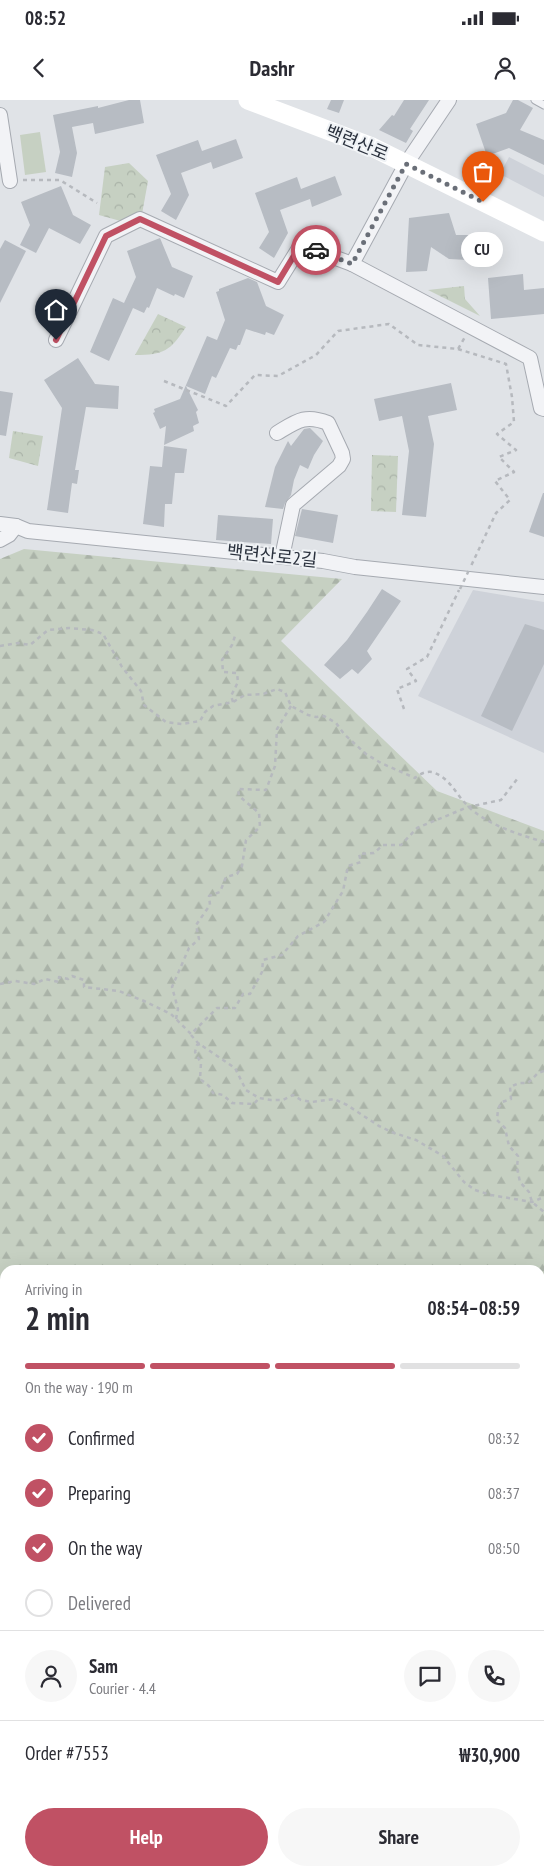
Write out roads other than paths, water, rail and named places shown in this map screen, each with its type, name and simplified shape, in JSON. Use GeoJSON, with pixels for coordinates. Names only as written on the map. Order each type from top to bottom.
{"type":"FeatureCollection","features":[{"type":"Feature","properties":{"kind":"main road","name":"백련산로"},"geometry":{"type":"LineString","coordinates":[[248,100],[372,147],[544,232]]}},
{"type":"Feature","properties":{"kind":"street"},"geometry":{"type":"LineString","coordinates":[[352,264],[406,164],[449,100]]}},
{"type":"Feature","properties":{"kind":"street"},"geometry":{"type":"LineString","coordinates":[[0,115],[15,180]]}},
{"type":"Feature","properties":{"kind":"street"},"geometry":{"type":"LineString","coordinates":[[56,340],[106,236],[140,219],[278,282],[301,244],[352,264],[530,358],[541,408],[544,409]]}},
{"type":"Feature","properties":{"kind":"street"},"geometry":{"type":"LineString","coordinates":[[277,432],[304,418],[316,418],[328,423],[342,452],[343,459],[339,466],[293,505],[282,557]]}},
{"type":"Feature","properties":{"kind":"street","name":"백련산로2길"},"geometry":{"type":"LineString","coordinates":[[0,524],[16,526],[28,531],[282,557],[544,587]]}},
{"type":"Feature","properties":{"kind":"street"},"geometry":{"type":"LineString","coordinates":[[0,540],[9,536],[16,526]]}},
{"type":"Feature","properties":{"kind":"lane"},"geometry":{"type":"LineString","coordinates":[[535,100],[544,104]]}},
{"type":"Feature","properties":{"kind":"place","name":"CU"},"geometry":{"type":"Point","coordinates":[483,202]}}]}
